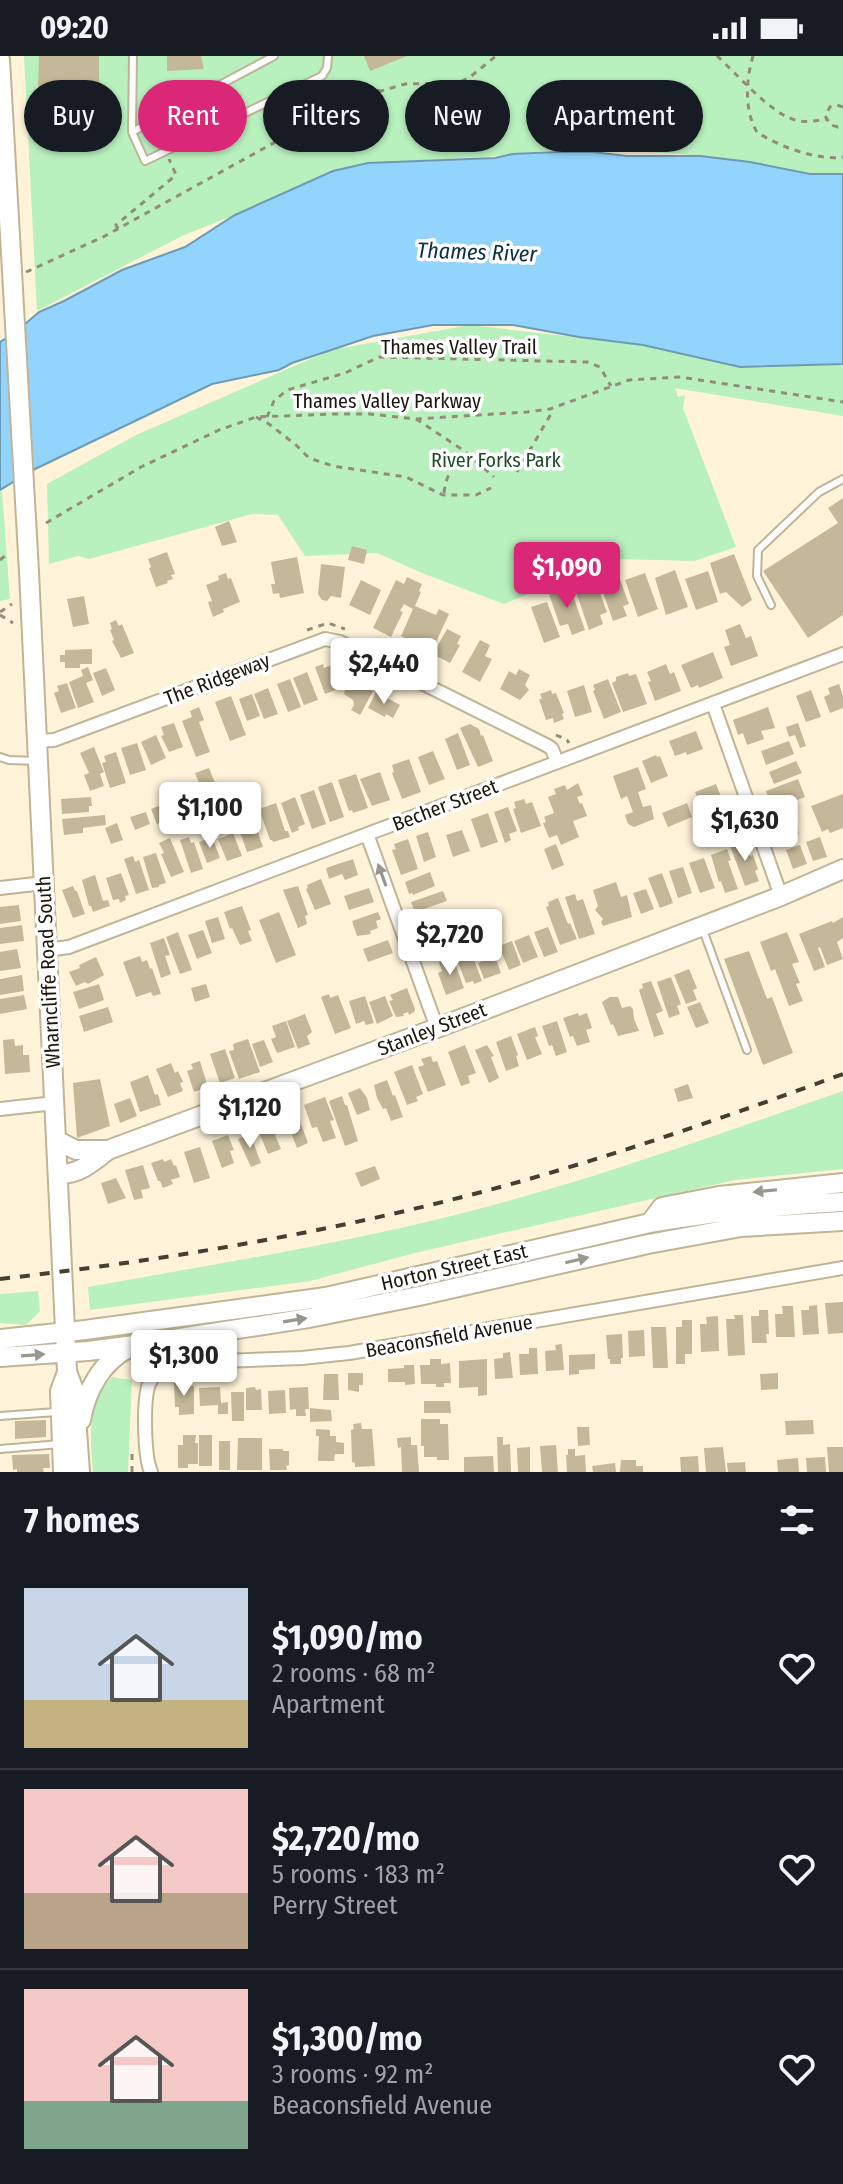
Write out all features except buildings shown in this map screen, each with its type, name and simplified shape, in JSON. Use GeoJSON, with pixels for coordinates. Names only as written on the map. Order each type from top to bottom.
{"type":"FeatureCollection","features":[{"type":"Feature","properties":{"kind":"main road","name":"Wharncliffe Road South"},"geometry":{"type":"LineString","coordinates":[[0,60],[29,572],[65,1332],[67,1363],[74,1390],[63,1472]]}},
{"type":"Feature","properties":{"kind":"main road","name":"Stanley Street"},"geometry":{"type":"LineString","coordinates":[[59,1174],[71,1174],[108,1150],[437,1028],[781,896],[843,869]]}},
{"type":"Feature","properties":{"kind":"main road","name":"Stanley Street"},"geometry":{"type":"LineString","coordinates":[[56,1140],[76,1150],[108,1150]]}},
{"type":"Feature","properties":{"kind":"main road"},"geometry":{"type":"LineString","coordinates":[[650,1223],[662,1207],[719,1196],[843,1183]]}},
{"type":"Feature","properties":{"kind":"main road","name":"Horton Street East"},"geometry":{"type":"LineString","coordinates":[[0,1339],[326,1297],[650,1223],[703,1214],[843,1202]]}},
{"type":"Feature","properties":{"kind":"main road","name":"Horton Street East"},"geometry":{"type":"LineString","coordinates":[[0,1357],[67,1363],[135,1345],[309,1318],[419,1296],[648,1244],[741,1227],[843,1221]]}},
{"type":"Feature","properties":{"kind":"main road"},"geometry":{"type":"LineString","coordinates":[[69,1443],[101,1370],[114,1357],[135,1345]]}},
{"type":"Feature","properties":{"kind":"main road","name":"Wharncliffe Road South"},"geometry":{"type":"LineString","coordinates":[[67,1363],[60,1391],[60,1412],[80,1472]]}},
{"type":"Feature","properties":{"kind":"street","name":"The Ridgeway"},"geometry":{"type":"LineString","coordinates":[[37,741],[54,740],[325,639],[340,642],[548,746],[557,762]]}},
{"type":"Feature","properties":{"kind":"street","name":"Becher Street"},"geometry":{"type":"LineString","coordinates":[[46,950],[69,947],[843,654]]}},
{"type":"Feature","properties":{"kind":"street"},"geometry":{"type":"LineString","coordinates":[[713,704],[781,896]]}},
{"type":"Feature","properties":{"kind":"street"},"geometry":{"type":"LineString","coordinates":[[367,834],[437,1028]]}},
{"type":"Feature","properties":{"kind":"street"},"geometry":{"type":"LineString","coordinates":[[0,888],[44,883]]}},
{"type":"Feature","properties":{"kind":"street"},"geometry":{"type":"LineString","coordinates":[[0,1109],[55,1103]]}},
{"type":"Feature","properties":{"kind":"street","name":"Beaconsfield Avenue"},"geometry":{"type":"LineString","coordinates":[[151,1472],[146,1448],[148,1387],[158,1371],[171,1363],[349,1353],[843,1268]]}},
{"type":"Feature","properties":{"kind":"lane"},"geometry":{"type":"LineString","coordinates":[[133,56],[132,132],[138,145]]}},
{"type":"Feature","properties":{"kind":"lane"},"geometry":{"type":"LineString","coordinates":[[132,132],[274,56]]}},
{"type":"Feature","properties":{"kind":"lane"},"geometry":{"type":"LineString","coordinates":[[247,112],[322,76],[327,68],[328,56]]}},
{"type":"Feature","properties":{"kind":"lane"},"geometry":{"type":"LineString","coordinates":[[141,152],[145,161],[165,152]]}},
{"type":"Feature","properties":{"kind":"lane"},"geometry":{"type":"LineString","coordinates":[[771,605],[757,576],[758,550],[819,492],[843,479]]}},
{"type":"Feature","properties":{"kind":"lane"},"geometry":{"type":"LineString","coordinates":[[0,757],[38,761]]}},
{"type":"Feature","properties":{"kind":"lane"},"geometry":{"type":"LineString","coordinates":[[701,926],[747,1050]]}},
{"type":"Feature","properties":{"kind":"lane"},"geometry":{"type":"LineString","coordinates":[[0,1416],[60,1412]]}},
{"type":"Feature","properties":{"kind":"lane"},"geometry":{"type":"LineString","coordinates":[[0,1449],[69,1443]]}},
{"type":"Feature","properties":{"kind":"path"},"geometry":{"type":"LineString","coordinates":[[389,89],[416,82],[462,81],[496,56]]}},
{"type":"Feature","properties":{"kind":"path"},"geometry":{"type":"LineString","coordinates":[[717,56],[771,106],[789,118],[808,122],[826,119]]}},
{"type":"Feature","properties":{"kind":"path"},"geometry":{"type":"LineString","coordinates":[[753,56],[748,84],[749,115],[757,132],[793,149],[829,158],[843,157]]}},
{"type":"Feature","properties":{"kind":"path"},"geometry":{"type":"LineString","coordinates":[[322,76],[328,80]]}},
{"type":"Feature","properties":{"kind":"path"},"geometry":{"type":"LineString","coordinates":[[843,107],[830,107],[826,112],[826,119],[834,126],[843,124]]}},
{"type":"Feature","properties":{"kind":"path"},"geometry":{"type":"LineString","coordinates":[[31,270],[118,229],[263,149]]}},
{"type":"Feature","properties":{"kind":"path"},"geometry":{"type":"LineString","coordinates":[[118,229],[116,225],[176,175],[165,152]]}},
{"type":"Feature","properties":{"kind":"path","name":"Thames Valley Trail"},"geometry":{"type":"LineString","coordinates":[[267,417],[274,401],[287,390],[345,373],[379,357],[587,362],[600,367],[611,386]]}},
{"type":"Feature","properties":{"kind":"path","name":"Thames Valley Parkway"},"geometry":{"type":"LineString","coordinates":[[46,523],[141,467],[219,430],[256,417],[370,414],[416,419],[550,409],[611,386],[643,378],[680,377],[843,402]]}},
{"type":"Feature","properties":{"kind":"path"},"geometry":{"type":"LineString","coordinates":[[517,472],[551,414],[550,409]]}},
{"type":"Feature","properties":{"kind":"path"},"geometry":{"type":"LineString","coordinates":[[256,417],[269,424],[309,458],[333,466],[406,477],[443,495],[476,495],[491,488]]}},
{"type":"Feature","properties":{"kind":"path"},"geometry":{"type":"LineString","coordinates":[[416,419],[466,452],[494,477]]}},
{"type":"Feature","properties":{"kind":"path"},"geometry":{"type":"LineString","coordinates":[[443,495],[452,467],[466,452]]}},
{"type":"Feature","properties":{"kind":"path"},"geometry":{"type":"LineString","coordinates":[[0,560],[7,554]]}},
{"type":"Feature","properties":{"kind":"path"},"geometry":{"type":"LineString","coordinates":[[12,604],[0,614],[13,623]]}},
{"type":"Feature","properties":{"kind":"path"},"geometry":{"type":"LineString","coordinates":[[299,633],[328,623],[356,635]]}},
{"type":"Feature","properties":{"kind":"path"},"geometry":{"type":"LineString","coordinates":[[553,733],[569,744]]}},
{"type":"Feature","properties":{"kind":"green space"},"geometry":{"type":"Polygon","coordinates":[[[24,56],[843,56],[843,174],[810,174],[750,162],[644,152],[703,152],[703,80],[526,80],[526,152],[535,152],[368,163],[184,235],[37,311],[29,152],[122,152],[122,80],[25,80],[24,56]]]}},
{"type":"Feature","properties":{"kind":"green space","name":"River Forks Park"},"geometry":{"type":"Polygon","coordinates":[[[470,325],[643,345],[740,367],[840,363],[843,364],[843,416],[675,388],[678,397],[685,395],[683,408],[736,547],[694,561],[583,558],[543,588],[504,604],[377,553],[305,556],[278,515],[252,514],[89,559],[78,556],[49,564],[47,484],[136,435],[331,350],[470,325]]]}},
{"type":"Feature","properties":{"kind":"green space"},"geometry":{"type":"Polygon","coordinates":[[[0,492],[10,599],[0,601],[0,492]]]}},
{"type":"Feature","properties":{"kind":"green space"},"geometry":{"type":"Polygon","coordinates":[[[843,1091],[843,1169],[735,1180],[415,1253],[310,1281],[90,1310],[88,1287],[437,1220],[621,1167],[843,1091]]]}},
{"type":"Feature","properties":{"kind":"green space"},"geometry":{"type":"Polygon","coordinates":[[[38,1291],[40,1311],[26,1325],[0,1323],[0,1294],[38,1291]]]}},
{"type":"Feature","properties":{"kind":"green space"},"geometry":{"type":"Polygon","coordinates":[[[112,1377],[132,1380],[128,1472],[93,1472],[91,1434],[94,1410],[112,1377]]]}},
{"type":"Feature","properties":{"kind":"water","name":"Thames River"},"geometry":{"type":"Polygon","coordinates":[[[593,152],[627,156],[700,156],[810,174],[843,174],[843,364],[740,367],[643,345],[513,325],[433,325],[373,336],[279,370],[212,384],[33,470],[0,490],[0,342],[39,312],[122,270],[185,247],[235,215],[333,171],[368,163],[495,158],[512,154],[593,152]]]}},
{"type":"Feature","properties":{"kind":"railway"},"geometry":{"type":"LineString","coordinates":[[0,1279],[197,1252],[393,1214],[522,1181],[644,1144],[843,1074]]}}]}
